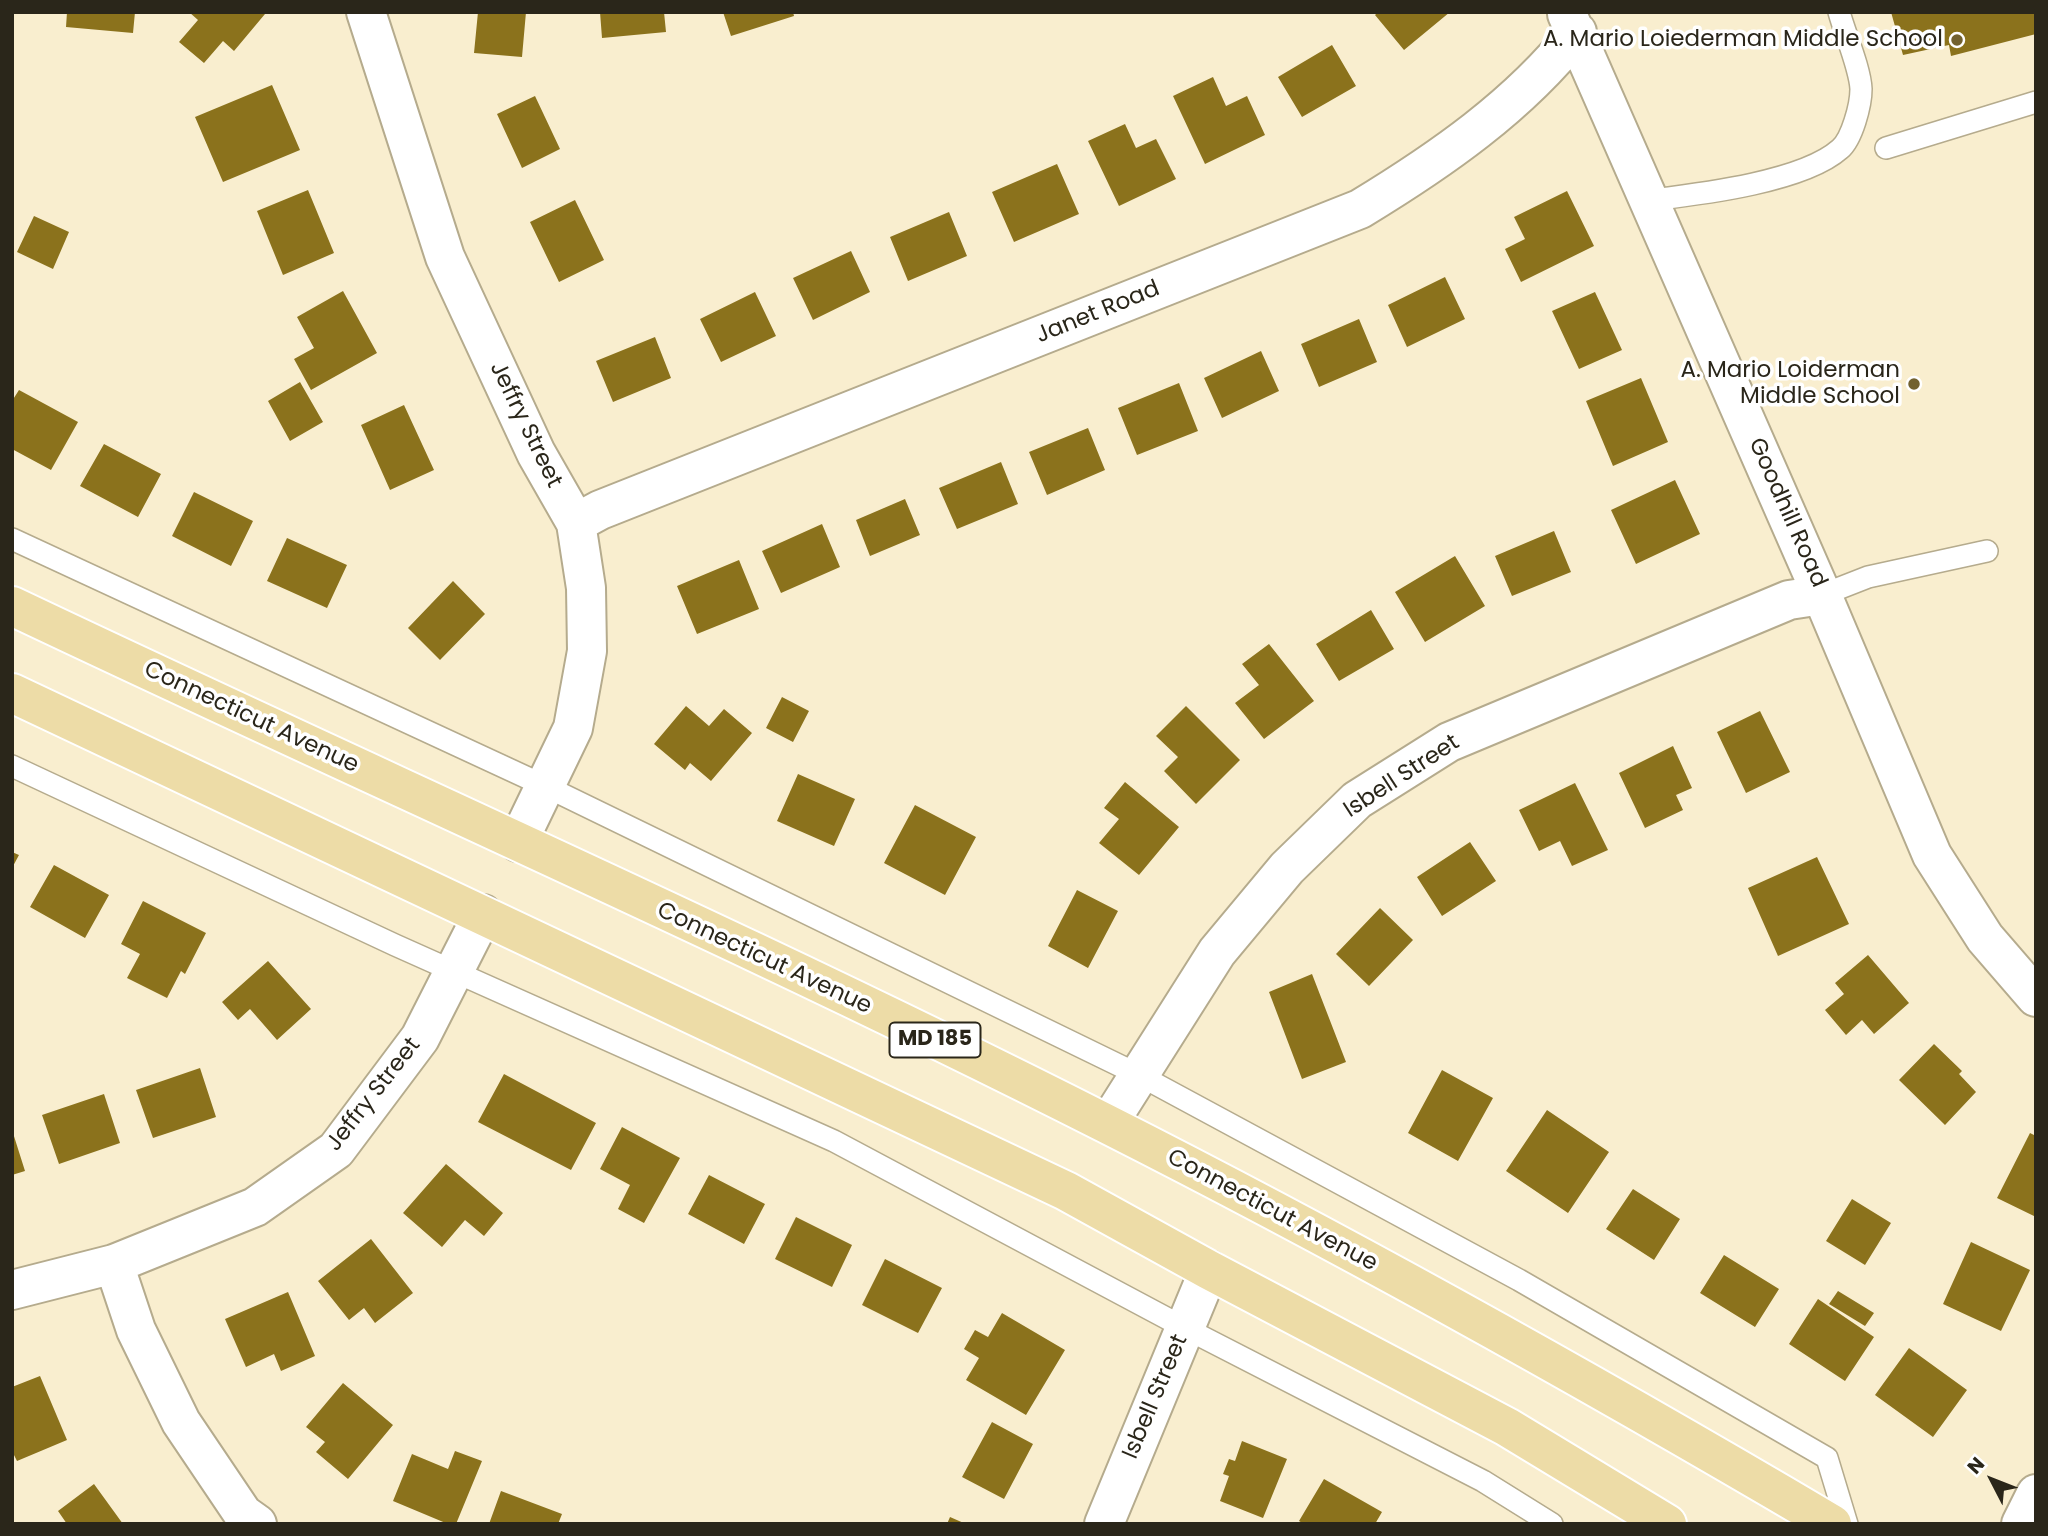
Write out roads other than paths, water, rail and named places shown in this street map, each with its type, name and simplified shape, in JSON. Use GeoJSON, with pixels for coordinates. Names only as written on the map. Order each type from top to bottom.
{"type":"FeatureCollection","features":[{"type":"Feature","properties":{"kind":"main road","name":"Connecticut Avenue"},"geometry":{"type":"LineString","coordinates":[[12,606],[518,842],[1108,1125],[1596,1385],[1832,1524]]}},
{"type":"Feature","properties":{"kind":"main road"},"geometry":{"type":"LineString","coordinates":[[12,693],[1066,1191],[1209,1270],[1507,1427],[1667,1524]]}},
{"type":"Feature","properties":{"kind":"street","name":"Jeffry Street"},"geometry":{"type":"LineString","coordinates":[[366,12],[446,257],[536,453],[576,523],[586,588],[587,651],[573,728],[518,842]]}},
{"type":"Feature","properties":{"kind":"street","name":"Janet Road"},"geometry":{"type":"LineString","coordinates":[[576,523],[600,510],[1360,209],[1440,160],[1554,61],[1572,22]]}},
{"type":"Feature","properties":{"kind":"street","name":"Goodhill Road"},"geometry":{"type":"LineString","coordinates":[[1572,22],[1822,595],[1932,855],[1985,938],[2036,997]]}},
{"type":"Feature","properties":{"kind":"street","name":"Isbell Street"},"geometry":{"type":"LineString","coordinates":[[1108,1125],[1217,952],[1287,868],[1357,800],[1448,742],[1789,600],[1822,595]]}},
{"type":"Feature","properties":{"kind":"street","name":"Jeffry Street"},"geometry":{"type":"LineString","coordinates":[[12,1290],[114,1264],[255,1207],[336,1150],[420,1038],[484,914]]}},
{"type":"Feature","properties":{"kind":"street"},"geometry":{"type":"LineString","coordinates":[[114,1264],[136,1330],[181,1422],[243,1514],[257,1524]]}},
{"type":"Feature","properties":{"kind":"street","name":"Isbell Street"},"geometry":{"type":"LineString","coordinates":[[1104,1524],[1209,1270]]}},
{"type":"Feature","properties":{"kind":"lane"},"geometry":{"type":"LineString","coordinates":[[1651,200],[1716,191],[1812,166],[1842,148],[1854,121],[1861,89],[1839,12]]}},
{"type":"Feature","properties":{"kind":"lane"},"geometry":{"type":"LineString","coordinates":[[1886,148],[2036,102]]}},
{"type":"Feature","properties":{"kind":"lane"},"geometry":{"type":"LineString","coordinates":[[12,539],[545,786],[1139,1075],[1519,1280],[1828,1458],[1847,1524]]}},
{"type":"Feature","properties":{"kind":"lane"},"geometry":{"type":"LineString","coordinates":[[1822,595],[1868,577],[1987,551]]}},
{"type":"Feature","properties":{"kind":"lane"},"geometry":{"type":"LineString","coordinates":[[12,766],[454,971],[834,1141],[1185,1328],[1483,1481],[1552,1524]]}},
{"type":"Feature","properties":{"kind":"place","name":"A. Mario Loiederman Middle School"},"geometry":{"type":"Point","coordinates":[1957,40]}},
{"type":"Feature","properties":{"kind":"place","name":"A. Mario Loiderman Middle School"},"geometry":{"type":"Point","coordinates":[1914,384]}}]}
